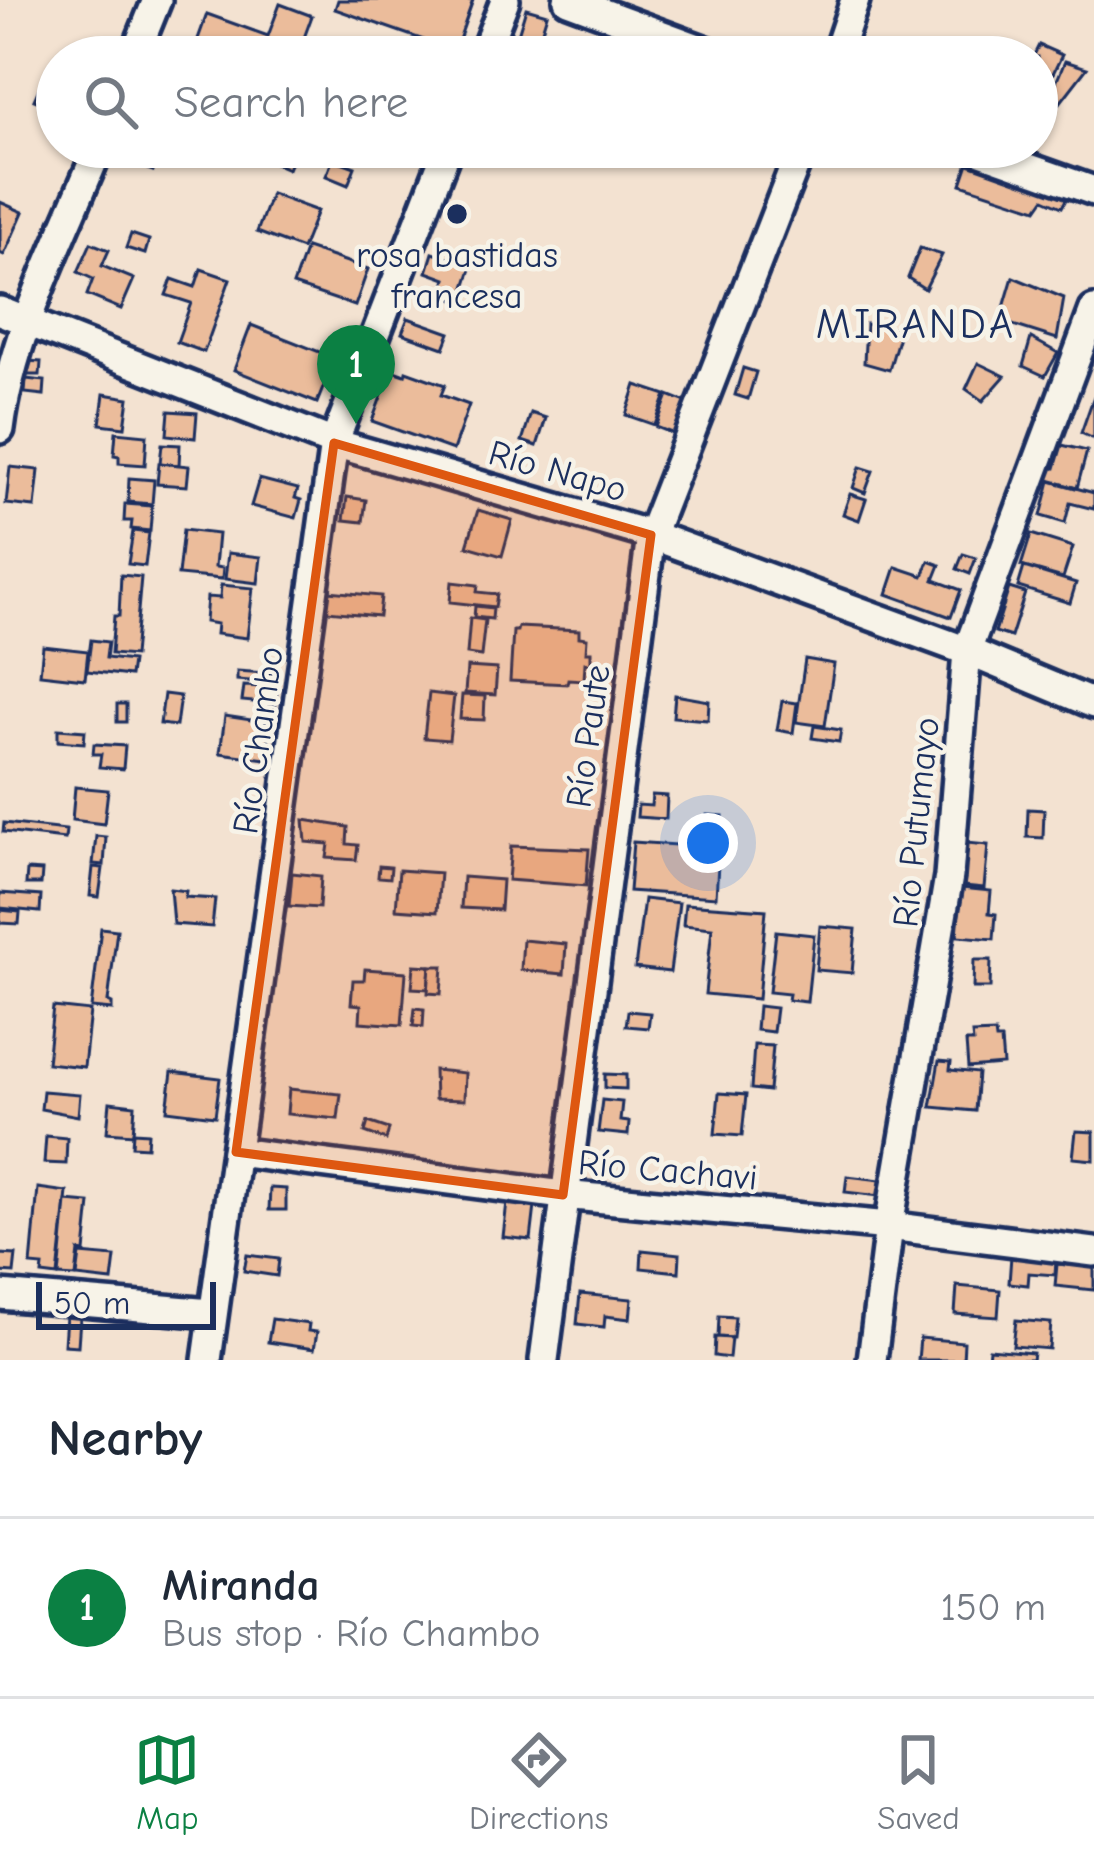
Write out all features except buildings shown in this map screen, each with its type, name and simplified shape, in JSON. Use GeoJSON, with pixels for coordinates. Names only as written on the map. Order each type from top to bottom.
{"type":"FeatureCollection","features":[{"type":"Feature","properties":{"kind":"street"},"geometry":{"type":"LineString","coordinates":[[142,36],[157,0]]}},
{"type":"Feature","properties":{"kind":"street"},"geometry":{"type":"LineString","coordinates":[[491,36],[505,0]]}},
{"type":"Feature","properties":{"kind":"street"},"geometry":{"type":"LineString","coordinates":[[568,0],[665,36]]}},
{"type":"Feature","properties":{"kind":"street"},"geometry":{"type":"LineString","coordinates":[[843,36],[856,0]]}},
{"type":"Feature","properties":{"kind":"street"},"geometry":{"type":"LineString","coordinates":[[0,429],[4,394],[28,323],[91,168]]}},
{"type":"Feature","properties":{"kind":"street","name":"Río Chambo"},"geometry":{"type":"LineString","coordinates":[[207,1360],[334,443],[440,168]]}},
{"type":"Feature","properties":{"kind":"street","name":"Río Paute"},"geometry":{"type":"LineString","coordinates":[[544,1360],[651,535],[794,168]]}},
{"type":"Feature","properties":{"kind":"street"},"geometry":{"type":"LineString","coordinates":[[1029,168],[1094,191]]}},
{"type":"Feature","properties":{"kind":"street","name":"Río Napo"},"geometry":{"type":"LineString","coordinates":[[0,310],[334,443],[651,535],[967,651],[1094,704]]}},
{"type":"Feature","properties":{"kind":"street","name":"Río Putumayo"},"geometry":{"type":"LineString","coordinates":[[872,1360],[889,1226],[949,876],[967,651],[1094,310]]}},
{"type":"Feature","properties":{"kind":"street","name":"Río Cachavi"},"geometry":{"type":"LineString","coordinates":[[236,1152],[563,1195],[889,1226],[1094,1252]]}},
{"type":"Feature","properties":{"kind":"street"},"geometry":{"type":"LineString","coordinates":[[0,1295],[211,1313]]}},
{"type":"Feature","properties":{"kind":"highlighted area"},"geometry":{"type":"Polygon","coordinates":[[[334,443],[651,535],[563,1195],[236,1152],[334,443]]]}},
{"type":"Feature","properties":{"kind":"place","name":"rosa bastidas francesa"},"geometry":{"type":"Point","coordinates":[457,214]}},
{"type":"Feature","properties":{"kind":"place","name":"Miranda"},"geometry":{"type":"Point","coordinates":[356,424]}},
{"type":"Feature","properties":{"kind":"district","name":"MIRANDA"},"geometry":{"type":"Point","coordinates":[916,323]}}]}
